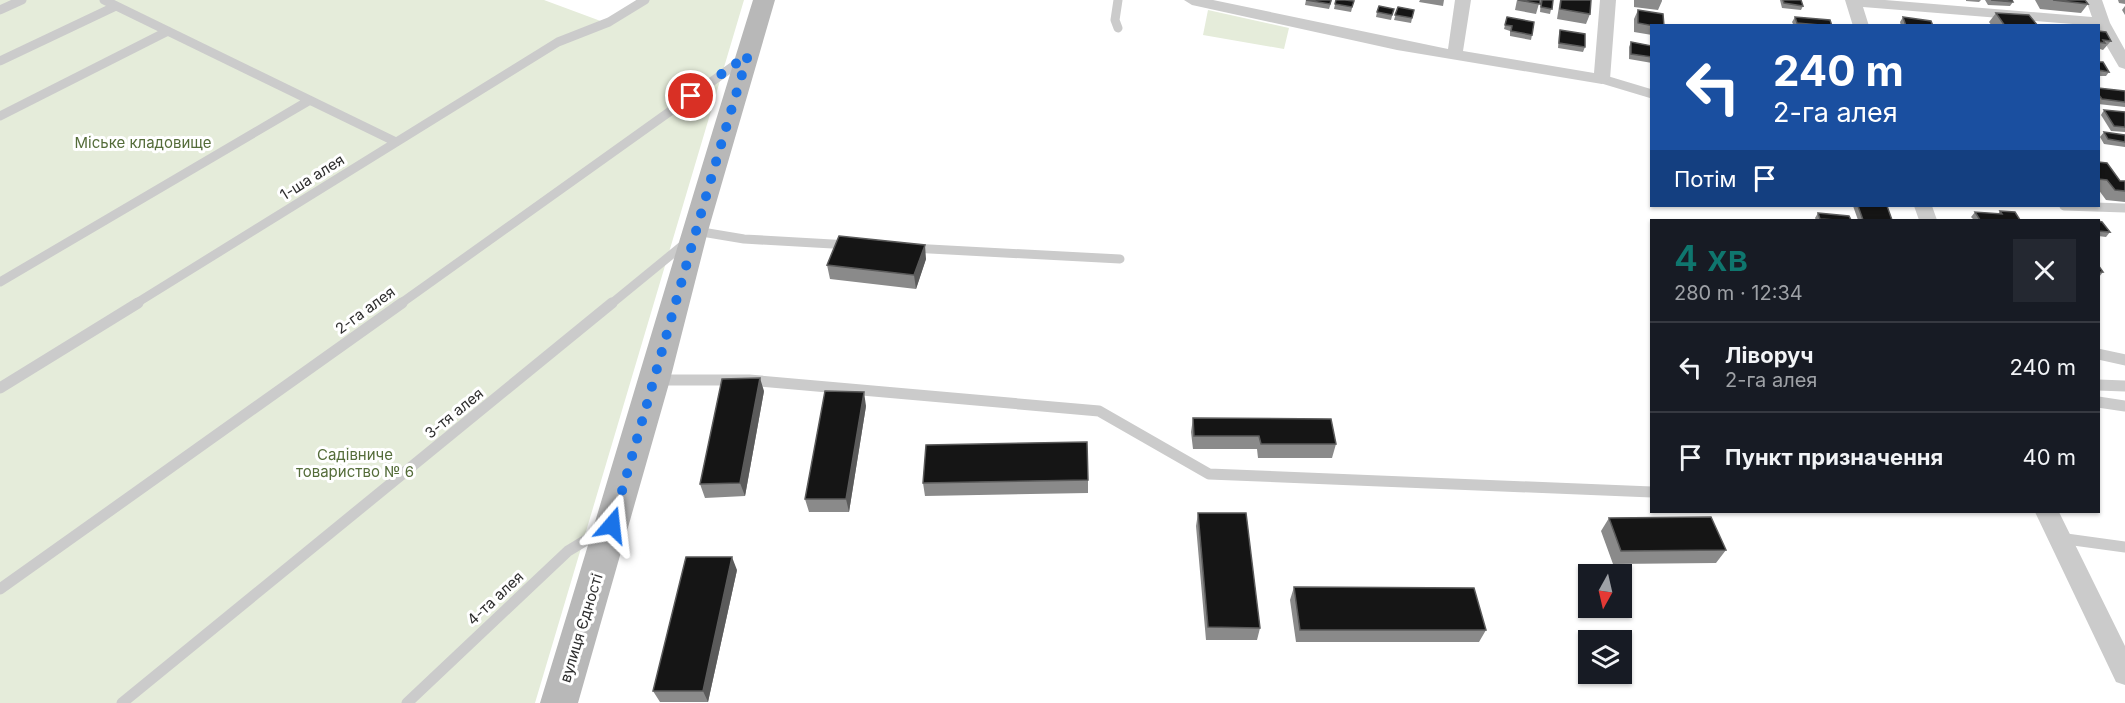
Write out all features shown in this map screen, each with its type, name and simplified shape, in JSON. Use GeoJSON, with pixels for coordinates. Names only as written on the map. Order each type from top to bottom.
{"type":"FeatureCollection","features":[{"type":"Feature","properties":{"kind":"main road","name":"вулиця Єдності"},"geometry":{"type":"LineString","coordinates":[[559,703],[655,380],[693,234],[764,0]]}},
{"type":"Feature","properties":{"kind":"street"},"geometry":{"type":"LineString","coordinates":[[1192,0],[1397,45],[1602,79],[1608,0]]}},
{"type":"Feature","properties":{"kind":"street"},"geometry":{"type":"LineString","coordinates":[[1275,18],[1283,0]]}},
{"type":"Feature","properties":{"kind":"street"},"geometry":{"type":"LineString","coordinates":[[1455,53],[1463,0]]}},
{"type":"Feature","properties":{"kind":"street"},"geometry":{"type":"LineString","coordinates":[[2094,0],[2102,23],[2125,64]]}},
{"type":"Feature","properties":{"kind":"street"},"geometry":{"type":"LineString","coordinates":[[1860,24],[1854,1],[2102,23]]}},
{"type":"Feature","properties":{"kind":"street"},"geometry":{"type":"LineString","coordinates":[[2047,513],[2058,538],[2122,660]]}},
{"type":"Feature","properties":{"kind":"lane"},"geometry":{"type":"LineString","coordinates":[[0,10],[22,0]]}},
{"type":"Feature","properties":{"kind":"lane"},"geometry":{"type":"LineString","coordinates":[[104,0],[396,142]]}},
{"type":"Feature","properties":{"kind":"lane","name":"1-ша алея"},"geometry":{"type":"LineString","coordinates":[[0,388],[558,42],[609,22],[645,0]]}},
{"type":"Feature","properties":{"kind":"lane"},"geometry":{"type":"LineString","coordinates":[[1118,0],[1115,20],[1118,28]]}},
{"type":"Feature","properties":{"kind":"lane"},"geometry":{"type":"LineString","coordinates":[[0,61],[116,6]]}},
{"type":"Feature","properties":{"kind":"lane"},"geometry":{"type":"LineString","coordinates":[[0,116],[168,32]]}},
{"type":"Feature","properties":{"kind":"lane","name":"2-га алея"},"geometry":{"type":"LineString","coordinates":[[0,589],[748,55]]}},
{"type":"Feature","properties":{"kind":"lane"},"geometry":{"type":"LineString","coordinates":[[1602,79],[1650,93]]}},
{"type":"Feature","properties":{"kind":"lane"},"geometry":{"type":"LineString","coordinates":[[0,282],[310,100]]}},
{"type":"Feature","properties":{"kind":"lane"},"geometry":{"type":"LineString","coordinates":[[2094,207],[2125,208]]}},
{"type":"Feature","properties":{"kind":"lane"},"geometry":{"type":"LineString","coordinates":[[693,234],[862,245]]}},
{"type":"Feature","properties":{"kind":"lane","name":"3-тя алея"},"geometry":{"type":"LineString","coordinates":[[122,703],[693,234]]}},
{"type":"Feature","properties":{"kind":"lane"},"geometry":{"type":"LineString","coordinates":[[897,247],[1120,259]]}},
{"type":"Feature","properties":{"kind":"lane"},"geometry":{"type":"LineString","coordinates":[[2100,354],[2125,360]]}},
{"type":"Feature","properties":{"kind":"lane"},"geometry":{"type":"LineString","coordinates":[[655,380],[749,380],[1099,411],[1209,474],[1650,492]]}},
{"type":"Feature","properties":{"kind":"lane"},"geometry":{"type":"LineString","coordinates":[[2100,385],[2125,386]]}},
{"type":"Feature","properties":{"kind":"lane"},"geometry":{"type":"LineString","coordinates":[[2100,402],[2125,406]]}},
{"type":"Feature","properties":{"kind":"lane","name":"4-та алея"},"geometry":{"type":"LineString","coordinates":[[406,703],[568,551],[612,525]]}},
{"type":"Feature","properties":{"kind":"lane"},"geometry":{"type":"LineString","coordinates":[[2058,538],[2125,547]]}},
{"type":"Feature","properties":{"kind":"green space","name":"Садівниче товариство № 6"},"geometry":{"type":"Polygon","coordinates":[[[0,0],[544,0],[606,23],[642,0],[744,0],[535,703],[0,703],[0,0]]]}},
{"type":"Feature","properties":{"kind":"green space"},"geometry":{"type":"Polygon","coordinates":[[[1208,10],[1289,28],[1284,49],[1203,35],[1208,10]]]}},
{"type":"Feature","properties":{"kind":"building"},"geometry":{"type":"Polygon","coordinates":[[[1306,0],[1331,0],[1330,4],[1306,0]]]}},
{"type":"Feature","properties":{"kind":"building"},"geometry":{"type":"Polygon","coordinates":[[[1336,0],[1354,1],[1352,7],[1335,4],[1336,0]]]}},
{"type":"Feature","properties":{"kind":"building"},"geometry":{"type":"Polygon","coordinates":[[[1518,0],[1540,0],[1540,4],[1518,0]]]}},
{"type":"Feature","properties":{"kind":"building"},"geometry":{"type":"Polygon","coordinates":[[[1542,0],[1553,0],[1552,9],[1541,7],[1542,0]]]}},
{"type":"Feature","properties":{"kind":"building"},"geometry":{"type":"Polygon","coordinates":[[[1561,0],[1591,0],[1590,14],[1560,9],[1561,0]]]}},
{"type":"Feature","properties":{"kind":"building"},"geometry":{"type":"Polygon","coordinates":[[[1783,0],[1801,0],[1803,6],[1784,3],[1783,0]]]}},
{"type":"Feature","properties":{"kind":"building"},"geometry":{"type":"Polygon","coordinates":[[[2053,0],[2085,0],[2088,4],[2053,0]]]}},
{"type":"Feature","properties":{"kind":"building"},"geometry":{"type":"Polygon","coordinates":[[[1379,6],[1394,9],[1392,15],[1377,12],[1379,6]]]}},
{"type":"Feature","properties":{"kind":"building"},"geometry":{"type":"Polygon","coordinates":[[[1398,7],[1414,10],[1412,18],[1395,15],[1398,7]]]}},
{"type":"Feature","properties":{"kind":"building"},"geometry":{"type":"Polygon","coordinates":[[[1638,10],[1663,14],[1664,24],[1638,23],[1638,10]]]}},
{"type":"Feature","properties":{"kind":"building"},"geometry":{"type":"Polygon","coordinates":[[[1996,13],[2029,15],[2036,24],[2004,24],[1996,13]]]}},
{"type":"Feature","properties":{"kind":"building"},"geometry":{"type":"Polygon","coordinates":[[[1507,17],[1534,22],[1532,35],[1511,31],[1512,26],[1505,25],[1507,17]]]}},
{"type":"Feature","properties":{"kind":"building"},"geometry":{"type":"Polygon","coordinates":[[[1795,17],[1830,20],[1831,24],[1809,24],[1797,23],[1795,17]]]}},
{"type":"Feature","properties":{"kind":"building"},"geometry":{"type":"Polygon","coordinates":[[[1903,17],[1931,21],[1932,24],[1905,24],[1903,17]]]}},
{"type":"Feature","properties":{"kind":"building"},"geometry":{"type":"Polygon","coordinates":[[[1560,30],[1585,34],[1585,47],[1559,43],[1560,30]]]}},
{"type":"Feature","properties":{"kind":"building"},"geometry":{"type":"Polygon","coordinates":[[[2100,31],[2106,32],[2111,41],[2103,40],[2105,43],[2100,42],[2100,31]]]}},
{"type":"Feature","properties":{"kind":"building"},"geometry":{"type":"Polygon","coordinates":[[[1631,42],[1650,46],[1650,57],[1631,54],[1631,42]]]}},
{"type":"Feature","properties":{"kind":"building"},"geometry":{"type":"Polygon","coordinates":[[[2100,62],[2103,62],[2109,72],[2100,70],[2100,62]]]}},
{"type":"Feature","properties":{"kind":"building"},"geometry":{"type":"Polygon","coordinates":[[[2100,88],[2125,91],[2125,102],[2102,99],[2100,88]]]}},
{"type":"Feature","properties":{"kind":"building"},"geometry":{"type":"Polygon","coordinates":[[[2104,110],[2125,112],[2125,127],[2114,126],[2104,110]]]}},
{"type":"Feature","properties":{"kind":"building"},"geometry":{"type":"Polygon","coordinates":[[[2104,132],[2125,135],[2125,142],[2108,139],[2104,132]]]}},
{"type":"Feature","properties":{"kind":"building"},"geometry":{"type":"Polygon","coordinates":[[[2100,162],[2107,163],[2120,181],[2125,181],[2125,191],[2115,190],[2107,180],[2100,179],[2100,162]]]}},
{"type":"Feature","properties":{"kind":"building"},"geometry":{"type":"Polygon","coordinates":[[[1858,207],[1887,207],[1892,219],[1863,219],[1858,207]]]}},
{"type":"Feature","properties":{"kind":"building"},"geometry":{"type":"Polygon","coordinates":[[[2000,211],[2015,212],[2019,219],[1979,219],[1975,212],[2002,214],[2000,211]]]}},
{"type":"Feature","properties":{"kind":"building"},"geometry":{"type":"Polygon","coordinates":[[[1818,213],[1849,216],[1850,219],[1820,219],[1818,213]]]}},
{"type":"Feature","properties":{"kind":"building"},"geometry":{"type":"Polygon","coordinates":[[[2100,222],[2102,222],[2110,232],[2100,231],[2100,222]]]}},
{"type":"Feature","properties":{"kind":"building"},"geometry":{"type":"Polygon","coordinates":[[[839,236],[925,245],[914,275],[827,265],[839,236]]]}},
{"type":"Feature","properties":{"kind":"building"},"geometry":{"type":"Polygon","coordinates":[[[760,378],[740,483],[700,484],[722,379],[760,378]]]}},
{"type":"Feature","properties":{"kind":"building"},"geometry":{"type":"Polygon","coordinates":[[[825,391],[864,392],[846,499],[805,499],[825,391]]]}},
{"type":"Feature","properties":{"kind":"building"},"geometry":{"type":"Polygon","coordinates":[[[1193,418],[1331,419],[1336,444],[1261,444],[1259,436],[1194,436],[1193,418]]]}},
{"type":"Feature","properties":{"kind":"building"},"geometry":{"type":"Polygon","coordinates":[[[1087,442],[1088,480],[923,483],[926,445],[1087,442]]]}},
{"type":"Feature","properties":{"kind":"building"},"geometry":{"type":"Polygon","coordinates":[[[1198,513],[1246,513],[1260,628],[1208,627],[1198,513]]]}},
{"type":"Feature","properties":{"kind":"building"},"geometry":{"type":"Polygon","coordinates":[[[1711,517],[1726,550],[1621,551],[1609,518],[1711,517]]]}},
{"type":"Feature","properties":{"kind":"building"},"geometry":{"type":"Polygon","coordinates":[[[686,557],[732,557],[703,691],[653,691],[686,557]]]}},
{"type":"Feature","properties":{"kind":"building"},"geometry":{"type":"Polygon","coordinates":[[[1294,587],[1474,588],[1486,630],[1300,630],[1294,587]]]}},
{"type":"Feature","properties":{"kind":"route"},"geometry":{"type":"LineString","coordinates":[[612,525],[655,380],[694,231],[748,55],[691,96]]}},
{"type":"Feature","properties":{"kind":"park label","name":"Міське кладовище"},"geometry":{"type":"Point","coordinates":[143,142]}}]}
